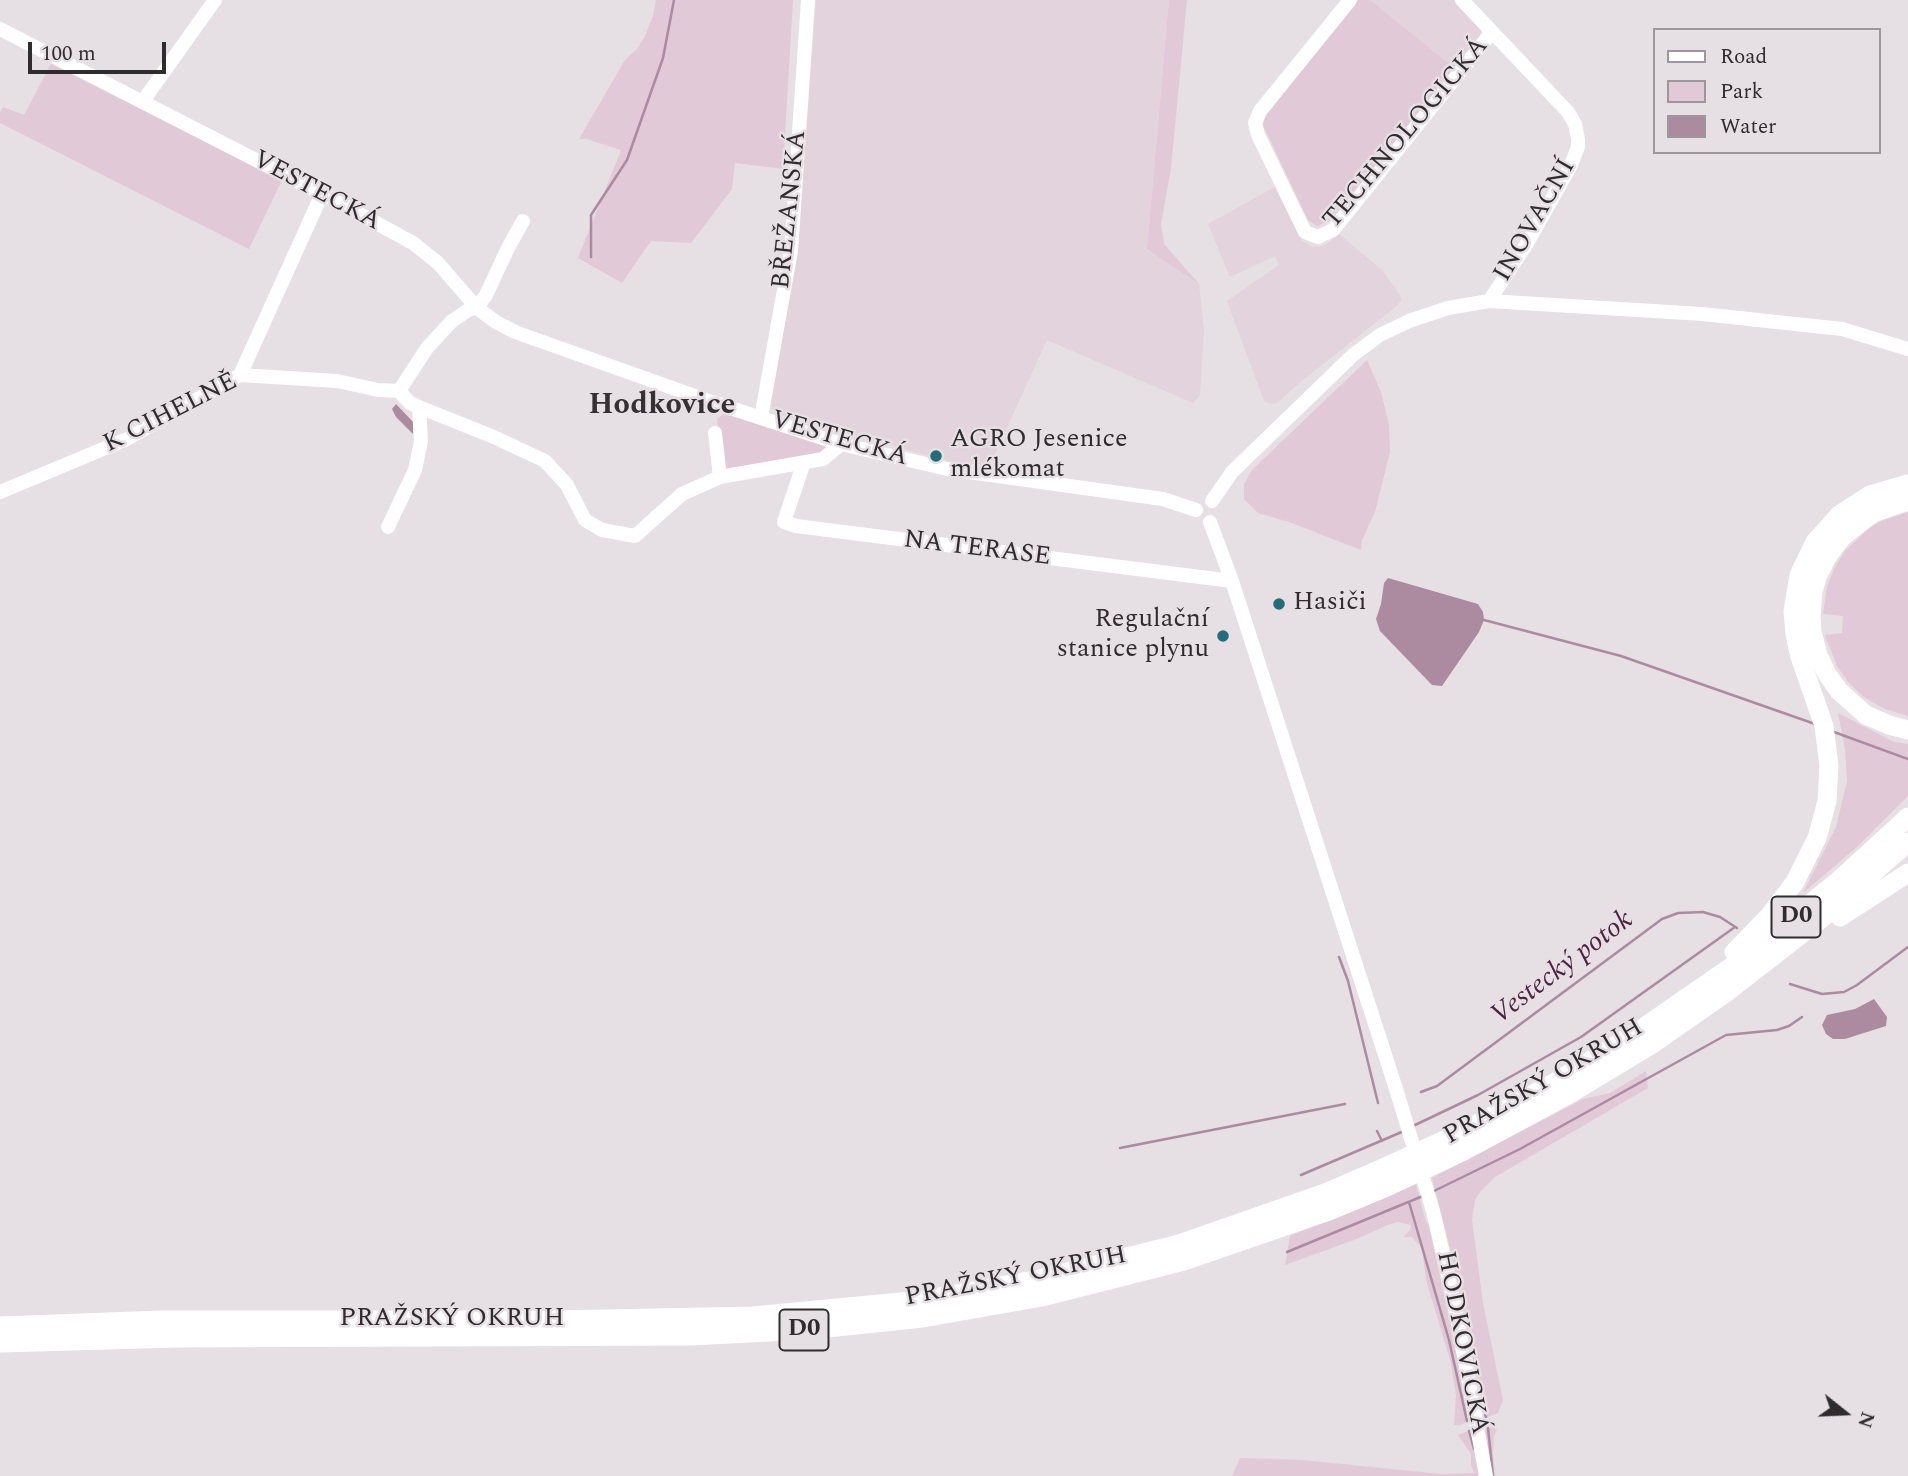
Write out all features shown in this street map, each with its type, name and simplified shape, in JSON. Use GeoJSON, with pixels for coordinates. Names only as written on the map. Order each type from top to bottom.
{"type":"FeatureCollection","features":[{"type":"Feature","properties":{"kind":"highway"},"geometry":{"type":"LineString","coordinates":[[1676,1006],[1764,922],[1800,874],[1817,838],[1824,814],[1829,773],[1824,725],[1795,635],[1793,611],[1800,575],[1815,542],[1839,515],[1870,495],[1908,484]]}},
{"type":"Feature","properties":{"kind":"highway"},"geometry":{"type":"LineString","coordinates":[[1908,501],[1872,513],[1842,537],[1818,575],[1811,616],[1818,655],[1839,691],[1866,715],[1896,728],[1908,730]]}},
{"type":"Feature","properties":{"kind":"highway","name":"PRAŽSKÝ OKRUH"},"geometry":{"type":"LineString","coordinates":[[0,1326],[161,1320],[553,1320],[752,1316],[922,1300],[1039,1279],[1178,1244],[1348,1184],[1437,1144],[1526,1098],[1612,1048],[1676,1006],[1798,915],[1908,817]]}},
{"type":"Feature","properties":{"kind":"highway","name":"PRAŽSKÝ OKRUH"},"geometry":{"type":"LineString","coordinates":[[0,1343],[178,1338],[704,1336],[867,1325],[1042,1297],[1196,1257],[1329,1211],[1412,1175],[1507,1129],[1592,1081],[1683,1023],[1770,960],[1844,900],[1908,842]]}},
{"type":"Feature","properties":{"kind":"highway"},"geometry":{"type":"LineString","coordinates":[[1770,960],[1908,873]]}},
{"type":"Feature","properties":{"kind":"street"},"geometry":{"type":"LineString","coordinates":[[143,101],[215,0]]}},
{"type":"Feature","properties":{"kind":"street","name":"BŘEŽANSKÁ"},"geometry":{"type":"LineString","coordinates":[[761,418],[791,251],[808,0]]}},
{"type":"Feature","properties":{"kind":"street","name":"TECHNOLOGICKÁ"},"geometry":{"type":"LineString","coordinates":[[1350,0],[1260,111],[1255,123],[1258,135],[1305,232],[1318,237],[1333,230],[1492,32]]}},
{"type":"Feature","properties":{"kind":"street","name":"INOVAČNÍ"},"geometry":{"type":"LineString","coordinates":[[1212,501],[1232,472],[1353,355],[1380,335],[1409,321],[1448,308],[1489,300],[1526,245],[1571,165],[1578,147],[1575,124],[1568,112],[1462,0]]}},
{"type":"Feature","properties":{"kind":"street","name":"VESTECKÁ"},"geometry":{"type":"LineString","coordinates":[[0,29],[413,243],[438,263],[477,308],[515,332],[761,418],[841,443],[947,468],[1163,499],[1196,510],[1199,520],[1210,522],[1216,518],[1218,512],[1212,501]]}},
{"type":"Feature","properties":{"kind":"street"},"geometry":{"type":"LineString","coordinates":[[240,375],[322,194]]}},
{"type":"Feature","properties":{"kind":"street"},"geometry":{"type":"LineString","coordinates":[[523,221],[486,296],[477,308],[452,321],[426,348],[399,391],[410,403],[545,461],[567,485],[585,520],[602,530],[635,536],[682,494],[720,477],[803,465],[823,459],[841,443]]}},
{"type":"Feature","properties":{"kind":"street"},"geometry":{"type":"LineString","coordinates":[[1489,300],[1702,314],[1842,329],[1908,349]]}},
{"type":"Feature","properties":{"kind":"street","name":"K CIHELNĚ"},"geometry":{"type":"LineString","coordinates":[[0,492],[127,439],[240,375],[337,381],[378,390],[399,391]]}},
{"type":"Feature","properties":{"kind":"street"},"geometry":{"type":"LineString","coordinates":[[388,527],[415,470],[421,441],[419,407]]}},
{"type":"Feature","properties":{"kind":"street"},"geometry":{"type":"LineString","coordinates":[[715,433],[720,477]]}},
{"type":"Feature","properties":{"kind":"street","name":"NA TERASE"},"geometry":{"type":"LineString","coordinates":[[803,465],[784,522],[796,526],[1232,581]]}},
{"type":"Feature","properties":{"kind":"street"},"geometry":{"type":"LineString","coordinates":[[1196,510],[1202,501],[1212,501]]}},
{"type":"Feature","properties":{"kind":"street","name":"VESTECKÁ"},"geometry":{"type":"LineString","coordinates":[[1210,522],[1232,581],[1397,1093]]}},
{"type":"Feature","properties":{"kind":"street","name":"HODKOVICKÁ"},"geometry":{"type":"LineString","coordinates":[[1397,1093],[1433,1211],[1455,1310],[1486,1476]]}},
{"type":"Feature","properties":{"kind":"shaded area"},"geometry":{"type":"Polygon","coordinates":[[[816,0],[1169,0],[1147,248],[1199,284],[1204,330],[1200,395],[1193,403],[1047,340],[989,467],[952,462],[775,413],[768,400],[797,250],[816,0]]]}},
{"type":"Feature","properties":{"kind":"shaded area"},"geometry":{"type":"Polygon","coordinates":[[[1370,0],[1453,0],[1481,31],[1480,38],[1456,69],[1370,0]]]}},
{"type":"Feature","properties":{"kind":"shaded area"},"geometry":{"type":"Polygon","coordinates":[[[1275,187],[1302,241],[1313,247],[1324,246],[1339,234],[1383,271],[1401,300],[1273,404],[1265,402],[1263,398],[1227,301],[1279,265],[1275,256],[1230,277],[1208,224],[1275,187]]]}},
{"type":"Feature","properties":{"kind":"green space"},"geometry":{"type":"Polygon","coordinates":[[[656,0],[793,0],[783,169],[735,163],[732,189],[691,243],[651,241],[622,283],[578,258],[621,150],[579,139],[625,60],[637,49],[645,36],[656,0]]]}},
{"type":"Feature","properties":{"kind":"green space"},"geometry":{"type":"Polygon","coordinates":[[[1169,0],[1187,0],[1171,168],[1161,224],[1164,244],[1199,284],[1147,249],[1169,0]]]}},
{"type":"Feature","properties":{"kind":"green space"},"geometry":{"type":"Polygon","coordinates":[[[1358,0],[1370,0],[1456,69],[1329,221],[1317,226],[1308,220],[1263,125],[1265,117],[1358,0]]]}},
{"type":"Feature","properties":{"kind":"green space"},"geometry":{"type":"Polygon","coordinates":[[[51,64],[282,180],[249,249],[0,123],[3,107],[24,115],[51,64]]]}},
{"type":"Feature","properties":{"kind":"green space"},"geometry":{"type":"Polygon","coordinates":[[[1367,360],[1381,392],[1389,425],[1390,452],[1375,512],[1362,540],[1361,550],[1258,513],[1244,499],[1244,484],[1252,470],[1367,360]]]}},
{"type":"Feature","properties":{"kind":"green space"},"geometry":{"type":"Polygon","coordinates":[[[724,414],[823,443],[827,448],[825,452],[727,471],[723,462],[717,419],[724,414]]]}},
{"type":"Feature","properties":{"kind":"green space"},"geometry":{"type":"Polygon","coordinates":[[[1908,512],[1908,716],[1885,709],[1865,698],[1849,683],[1837,666],[1825,635],[1842,633],[1843,616],[1823,614],[1827,587],[1844,552],[1870,527],[1908,512]]]}},
{"type":"Feature","properties":{"kind":"green space"},"geometry":{"type":"Polygon","coordinates":[[[1838,713],[1894,742],[1908,744],[1908,796],[1857,847],[1803,893],[1836,827],[1847,781],[1845,749],[1838,713]]]}},
{"type":"Feature","properties":{"kind":"green space"},"geometry":{"type":"Polygon","coordinates":[[[1646,1071],[1648,1088],[1495,1177],[1475,1200],[1472,1220],[1483,1303],[1503,1400],[1498,1413],[1485,1418],[1451,1252],[1432,1178],[1583,1099],[1610,1093],[1646,1071]]]}},
{"type":"Feature","properties":{"kind":"green space"},"geometry":{"type":"Polygon","coordinates":[[[1416,1184],[1429,1226],[1456,1349],[1469,1421],[1460,1425],[1454,1425],[1456,1395],[1451,1363],[1426,1280],[1422,1248],[1412,1237],[1403,1237],[1411,1225],[1398,1222],[1390,1224],[1285,1265],[1290,1236],[1416,1184]]]}},
{"type":"Feature","properties":{"kind":"green space"},"geometry":{"type":"Polygon","coordinates":[[[1486,1428],[1497,1429],[1493,1453],[1495,1476],[1491,1476],[1485,1431],[1486,1428]]]}},
{"type":"Feature","properties":{"kind":"green space"},"geometry":{"type":"Polygon","coordinates":[[[1471,1430],[1482,1476],[1232,1476],[1240,1458],[1302,1460],[1441,1474],[1474,1473],[1471,1454],[1458,1435],[1471,1430]]]}},
{"type":"Feature","properties":{"kind":"water"},"geometry":{"type":"Polygon","coordinates":[[[396,404],[414,423],[413,434],[396,417],[392,409],[396,404]]]}},
{"type":"Feature","properties":{"kind":"water"},"geometry":{"type":"Polygon","coordinates":[[[1388,578],[1478,604],[1483,612],[1484,620],[1479,632],[1442,686],[1432,685],[1380,631],[1376,619],[1384,583],[1388,578]]]}},
{"type":"Feature","properties":{"kind":"water"},"geometry":{"type":"Polygon","coordinates":[[[1874,999],[1887,1017],[1886,1026],[1845,1039],[1833,1039],[1826,1034],[1822,1025],[1827,1015],[1855,1009],[1874,999]]]}},
{"type":"Feature","properties":{"kind":"waterway"},"geometry":{"type":"LineString","coordinates":[[591,257],[591,215],[627,160],[663,58],[674,0]]}},
{"type":"Feature","properties":{"kind":"waterway"},"geometry":{"type":"LineString","coordinates":[[1484,620],[1621,656],[1815,724]]}},
{"type":"Feature","properties":{"kind":"waterway"},"geometry":{"type":"LineString","coordinates":[[1834,732],[1908,759]]}},
{"type":"Feature","properties":{"kind":"waterway","name":"Vestecký potok"},"geometry":{"type":"LineString","coordinates":[[1421,1092],[1437,1086],[1662,919],[1678,913],[1703,912],[1720,917],[1737,928]]}},
{"type":"Feature","properties":{"kind":"waterway"},"geometry":{"type":"LineString","coordinates":[[1413,1126],[1478,1095],[1581,1037],[1735,927]]}},
{"type":"Feature","properties":{"kind":"waterway","name":"Vestecký potok"},"geometry":{"type":"LineString","coordinates":[[1790,984],[1822,994],[1844,992],[1908,947]]}},
{"type":"Feature","properties":{"kind":"waterway"},"geometry":{"type":"LineString","coordinates":[[1339,957],[1348,981],[1378,1103]]}},
{"type":"Feature","properties":{"kind":"waterway"},"geometry":{"type":"LineString","coordinates":[[1432,1192],[1520,1149],[1726,1035],[1777,1030],[1802,1017]]}},
{"type":"Feature","properties":{"kind":"waterway","name":"Vestecký potok"},"geometry":{"type":"LineString","coordinates":[[1120,1148],[1345,1104]]}},
{"type":"Feature","properties":{"kind":"waterway"},"geometry":{"type":"LineString","coordinates":[[1377,1131],[1382,1141]]}},
{"type":"Feature","properties":{"kind":"waterway"},"geometry":{"type":"LineString","coordinates":[[1301,1175],[1404,1131]]}},
{"type":"Feature","properties":{"kind":"waterway"},"geometry":{"type":"LineString","coordinates":[[1287,1252],[1423,1196]]}},
{"type":"Feature","properties":{"kind":"waterway"},"geometry":{"type":"LineString","coordinates":[[1409,1202],[1449,1340],[1467,1421]]}},
{"type":"Feature","properties":{"kind":"waterway"},"geometry":{"type":"LineString","coordinates":[[1488,1428],[1493,1476]]}},
{"type":"Feature","properties":{"kind":"waterway"},"geometry":{"type":"LineString","coordinates":[[1469,1431],[1474,1449]]}},
{"type":"Feature","properties":{"kind":"place","name":"AGRO Jesenice mlékomat"},"geometry":{"type":"Point","coordinates":[936,456]}},
{"type":"Feature","properties":{"kind":"place","name":"Hasiči"},"geometry":{"type":"Point","coordinates":[1279,604]}},
{"type":"Feature","properties":{"kind":"place","name":"Regulační stanice plynu"},"geometry":{"type":"Point","coordinates":[1223,636]}},
{"type":"Feature","properties":{"kind":"district","name":"Hodkovice"},"geometry":{"type":"Point","coordinates":[662,407]}}]}
